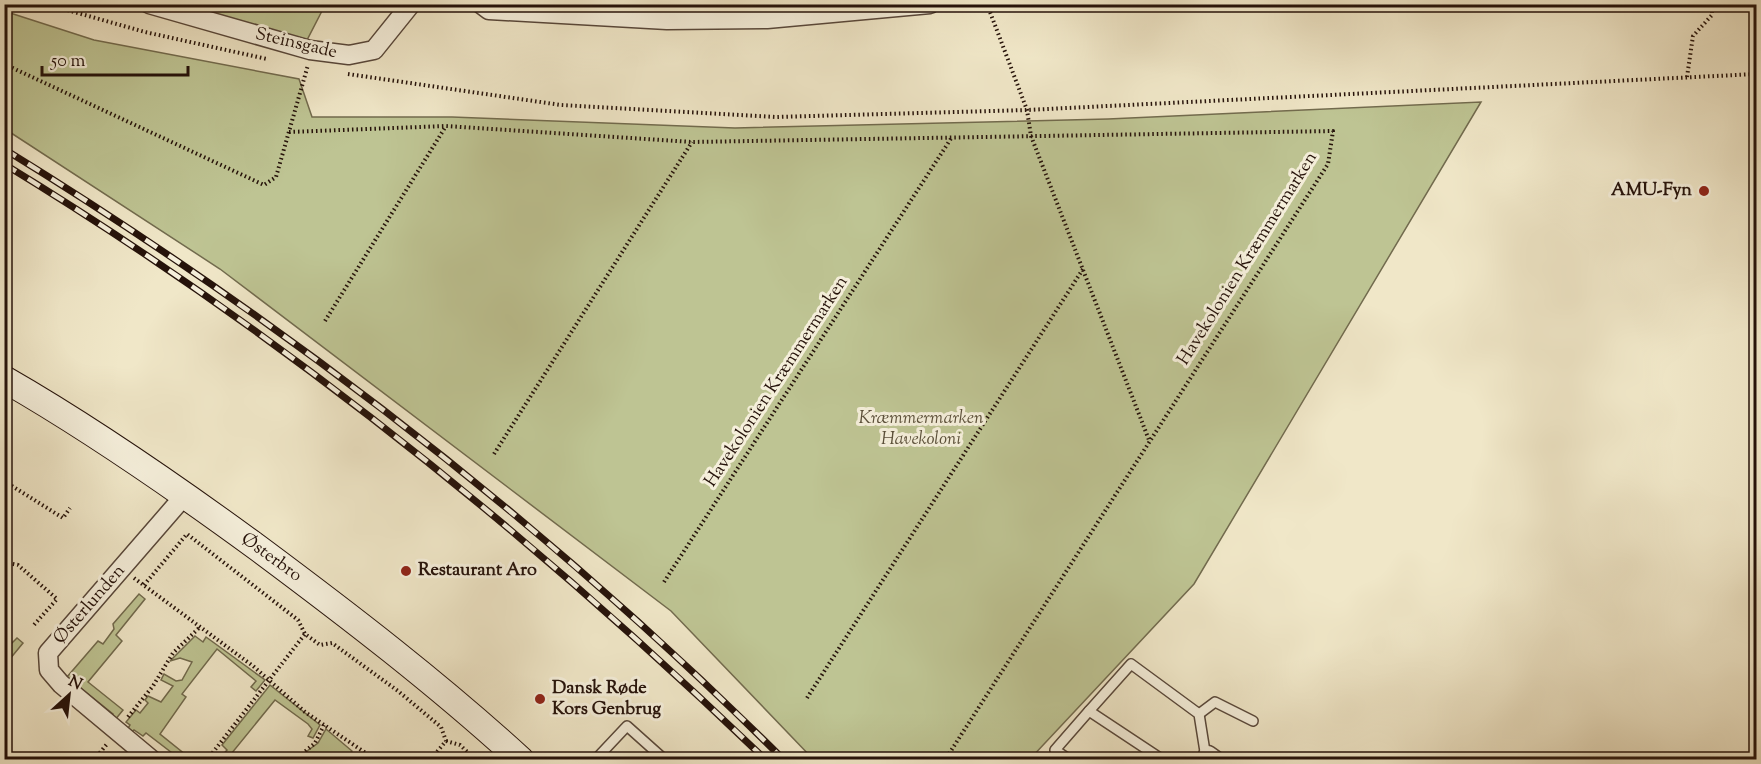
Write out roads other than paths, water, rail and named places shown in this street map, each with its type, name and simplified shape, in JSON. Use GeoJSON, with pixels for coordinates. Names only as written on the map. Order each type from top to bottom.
{"type":"FeatureCollection","features":[{"type":"Feature","properties":{"kind":"street","name":"Steinsgade"},"geometry":{"type":"LineString","coordinates":[[149,4],[309,59],[374,50],[411,4]]}},
{"type":"Feature","properties":{"kind":"street"},"geometry":{"type":"LineString","coordinates":[[481,4],[489,9],[667,20],[767,19],[930,4]]}},
{"type":"Feature","properties":{"kind":"street","name":"Østerbro"},"geometry":{"type":"LineString","coordinates":[[4,379],[185,495],[314,589],[479,722],[521,759]]}},
{"type":"Feature","properties":{"kind":"street","name":"Østerlunden"},"geometry":{"type":"LineString","coordinates":[[152,759],[49,670],[48,652],[185,495]]}},
{"type":"Feature","properties":{"kind":"lane"},"geometry":{"type":"LineString","coordinates":[[1070,759],[1055,750],[1131,664],[1199,714],[1210,758]]}},
{"type":"Feature","properties":{"kind":"lane"},"geometry":{"type":"LineString","coordinates":[[1199,714],[1215,702],[1253,721]]}},
{"type":"Feature","properties":{"kind":"lane"},"geometry":{"type":"LineString","coordinates":[[1089,711],[1163,759]]}},
{"type":"Feature","properties":{"kind":"lane"},"geometry":{"type":"LineString","coordinates":[[595,759],[627,726],[665,759]]}},
{"type":"Feature","properties":{"kind":"railway"},"geometry":{"type":"LineString","coordinates":[[4,149],[109,215],[212,285],[313,357],[412,432],[603,591],[695,674],[784,760]]}},
{"type":"Feature","properties":{"kind":"railway"},"geometry":{"type":"LineString","coordinates":[[4,164],[207,296],[305,367],[401,441],[587,596],[766,760]]}},
{"type":"Feature","properties":{"kind":"place","name":"AMU-Fyn"},"geometry":{"type":"Point","coordinates":[1704,191]}},
{"type":"Feature","properties":{"kind":"place","name":"Restaurant Aro"},"geometry":{"type":"Point","coordinates":[406,571]}},
{"type":"Feature","properties":{"kind":"place","name":"Dansk Røde Kors Genbrug"},"geometry":{"type":"Point","coordinates":[540,699]}},
{"type":"Feature","properties":{"kind":"park label","name":"Kræmmermarken Havekoloni"},"geometry":{"type":"Point","coordinates":[921,429]}}]}
